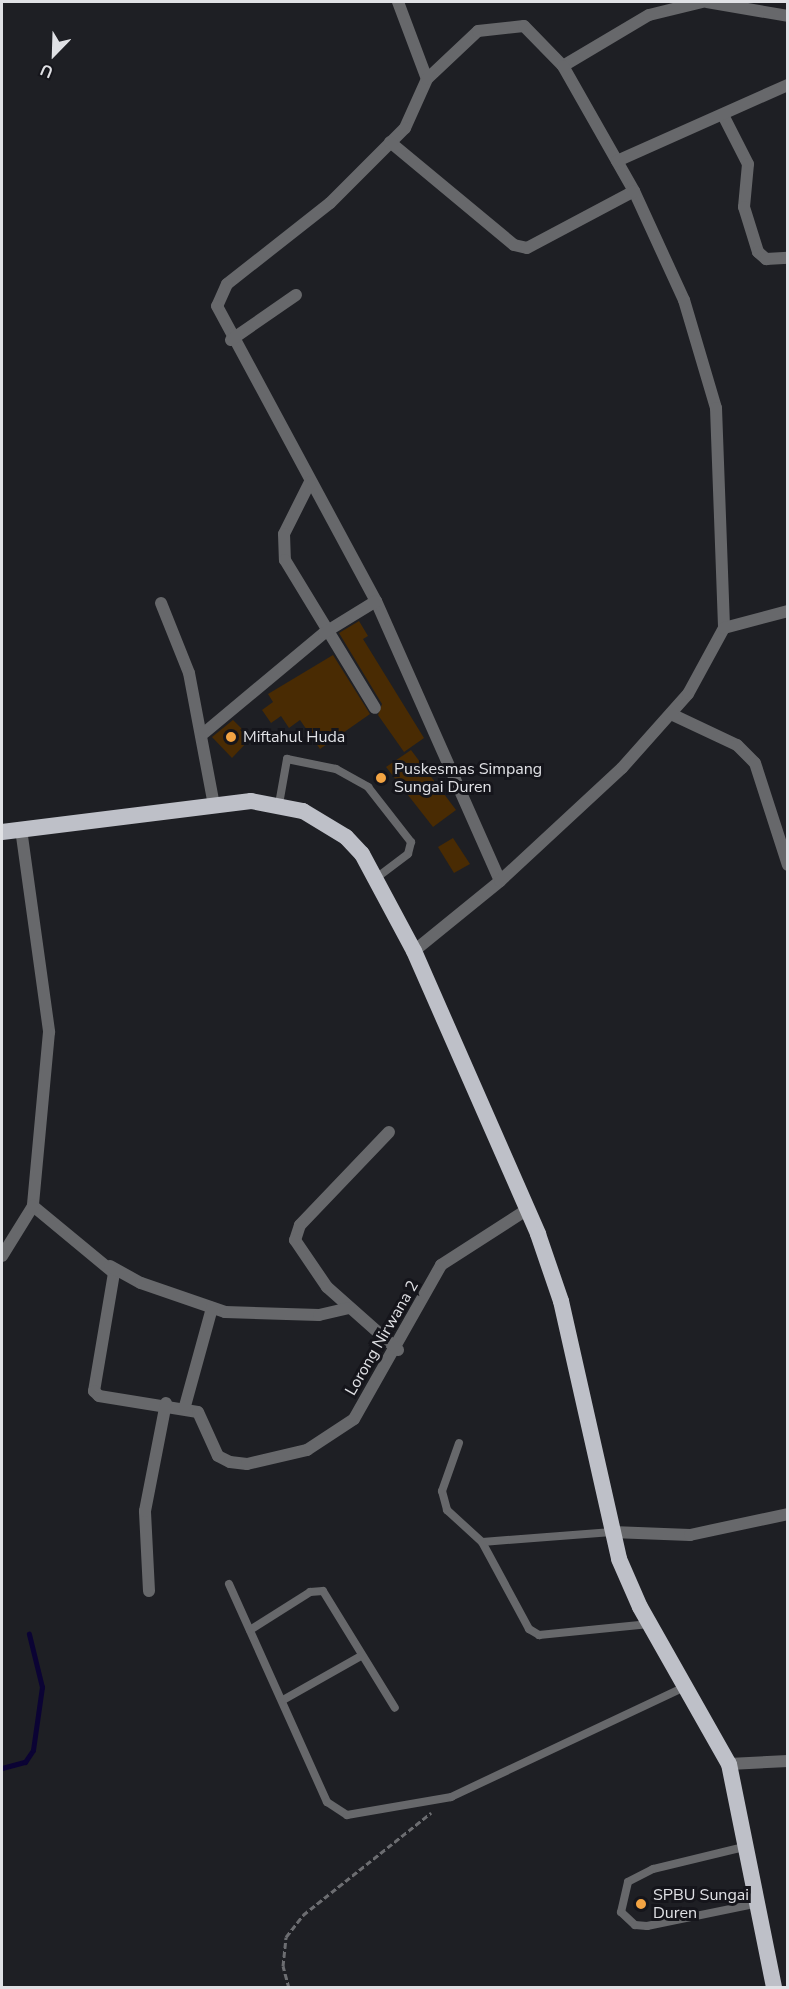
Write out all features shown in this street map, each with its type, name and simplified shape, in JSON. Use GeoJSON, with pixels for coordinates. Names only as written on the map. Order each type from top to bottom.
{"type":"FeatureCollection","features":[{"type":"Feature","properties":{"kind":"highway"},"geometry":{"type":"LineString","coordinates":[[2,832],[214,804],[279,804],[303,811],[346,837],[377,877],[414,951],[528,1209],[561,1301],[612,1532],[628,1584],[729,1764],[760,1903],[774,1988]]}},
{"type":"Feature","properties":{"kind":"street"},"geometry":{"type":"LineString","coordinates":[[398,2],[427,79]]}},
{"type":"Feature","properties":{"kind":"street"},"geometry":{"type":"LineString","coordinates":[[563,66],[649,15],[702,2]]}},
{"type":"Feature","properties":{"kind":"street"},"geometry":{"type":"LineString","coordinates":[[707,2],[788,16]]}},
{"type":"Feature","properties":{"kind":"street"},"geometry":{"type":"LineString","coordinates":[[414,951],[500,881],[671,714],[705,670],[724,628],[716,408],[684,300],[634,191],[563,66],[524,26],[499,25],[478,31],[427,79],[410,119],[330,203],[218,294],[219,320],[376,601],[500,881]]}},
{"type":"Feature","properties":{"kind":"street"},"geometry":{"type":"LineString","coordinates":[[617,161],[788,85]]}},
{"type":"Feature","properties":{"kind":"street"},"geometry":{"type":"LineString","coordinates":[[723,115],[748,164],[744,207],[758,252],[766,259],[788,258]]}},
{"type":"Feature","properties":{"kind":"street"},"geometry":{"type":"LineString","coordinates":[[390,142],[514,245],[527,248],[634,191]]}},
{"type":"Feature","properties":{"kind":"street"},"geometry":{"type":"LineString","coordinates":[[231,340],[296,295]]}},
{"type":"Feature","properties":{"kind":"street"},"geometry":{"type":"LineString","coordinates":[[310,482],[291,517],[283,549],[324,633],[375,708]]}},
{"type":"Feature","properties":{"kind":"street"},"geometry":{"type":"LineString","coordinates":[[204,733],[324,633],[376,601]]}},
{"type":"Feature","properties":{"kind":"street"},"geometry":{"type":"LineString","coordinates":[[161,603],[189,673],[204,733],[214,804]]}},
{"type":"Feature","properties":{"kind":"street"},"geometry":{"type":"LineString","coordinates":[[724,628],[788,611]]}},
{"type":"Feature","properties":{"kind":"street"},"geometry":{"type":"LineString","coordinates":[[671,714],[737,745],[755,763],[788,865]]}},
{"type":"Feature","properties":{"kind":"street"},"geometry":{"type":"LineString","coordinates":[[2,1257],[33,1206],[49,1032],[21,829]]}},
{"type":"Feature","properties":{"kind":"street"},"geometry":{"type":"LineString","coordinates":[[388,1132],[296,1231],[295,1240],[327,1287],[398,1350]]}},
{"type":"Feature","properties":{"kind":"street"},"geometry":{"type":"LineString","coordinates":[[33,1206],[39,1216],[110,1266],[141,1283],[212,1308],[273,1316],[349,1308]]}},
{"type":"Feature","properties":{"kind":"street","name":"Lorong Nirwana 2"},"geometry":{"type":"LineString","coordinates":[[185,1406],[206,1420],[218,1456],[256,1462],[307,1450],[336,1436],[354,1419],[398,1350],[441,1265],[528,1209]]}},
{"type":"Feature","properties":{"kind":"street"},"geometry":{"type":"LineString","coordinates":[[110,1266],[115,1284],[94,1391],[112,1399],[185,1406],[212,1308]]}},
{"type":"Feature","properties":{"kind":"street"},"geometry":{"type":"LineString","coordinates":[[149,1591],[145,1511],[166,1403]]}},
{"type":"Feature","properties":{"kind":"street"},"geometry":{"type":"LineString","coordinates":[[612,1532],[690,1535],[788,1514]]}},
{"type":"Feature","properties":{"kind":"street"},"geometry":{"type":"LineString","coordinates":[[729,1764],[788,1761]]}},
{"type":"Feature","properties":{"kind":"lane"},"geometry":{"type":"LineString","coordinates":[[279,804],[287,759],[336,769],[368,787],[411,842],[408,854],[377,877]]}},
{"type":"Feature","properties":{"kind":"lane"},"geometry":{"type":"LineString","coordinates":[[459,1443],[442,1491],[447,1510],[482,1542],[529,1629],[539,1635],[649,1624]]}},
{"type":"Feature","properties":{"kind":"lane"},"geometry":{"type":"LineString","coordinates":[[482,1542],[612,1532]]}},
{"type":"Feature","properties":{"kind":"lane"},"geometry":{"type":"LineString","coordinates":[[229,1584],[335,1810],[360,1815],[451,1797],[685,1687]]}},
{"type":"Feature","properties":{"kind":"lane"},"geometry":{"type":"LineString","coordinates":[[250,1630],[310,1592],[323,1591],[333,1600],[361,1656],[395,1708]]}},
{"type":"Feature","properties":{"kind":"lane"},"geometry":{"type":"LineString","coordinates":[[283,1700],[361,1656]]}},
{"type":"Feature","properties":{"kind":"lane"},"geometry":{"type":"LineString","coordinates":[[748,1846],[652,1869],[628,1882],[621,1912],[635,1925],[647,1926],[760,1903]]}},
{"type":"Feature","properties":{"kind":"path"},"geometry":{"type":"LineString","coordinates":[[289,1988],[283,1966],[286,1937],[303,1915],[451,1797]]}},
{"type":"Feature","properties":{"kind":"building"},"geometry":{"type":"Polygon","coordinates":[[[359,621],[368,636],[363,639],[424,738],[404,752],[378,715],[382,704],[339,633],[359,621]]]}},
{"type":"Feature","properties":{"kind":"building"},"geometry":{"type":"Polygon","coordinates":[[[333,655],[370,714],[320,749],[300,720],[289,728],[281,716],[271,723],[262,710],[273,702],[268,694],[333,655]]]}},
{"type":"Feature","properties":{"kind":"building","name":"Miftahul Huda"},"geometry":{"type":"Polygon","coordinates":[[[233,720],[251,738],[232,758],[212,737],[233,720]]]}},
{"type":"Feature","properties":{"kind":"building"},"geometry":{"type":"Polygon","coordinates":[[[411,750],[456,810],[433,827],[386,767],[411,750]]]}},
{"type":"Feature","properties":{"kind":"building"},"geometry":{"type":"Polygon","coordinates":[[[453,838],[470,864],[454,873],[438,847],[453,838]]]}},
{"type":"Feature","properties":{"kind":"waterway"},"geometry":{"type":"LineString","coordinates":[[2,1768],[25,1762],[33,1750],[42,1687],[29,1634]]}},
{"type":"Feature","properties":{"kind":"place","name":"Miftahul Huda"},"geometry":{"type":"Point","coordinates":[231,737]}},
{"type":"Feature","properties":{"kind":"place","name":"Puskesmas Simpang Sungai Duren"},"geometry":{"type":"Point","coordinates":[381,778]}},
{"type":"Feature","properties":{"kind":"place","name":"SPBU Sungai Duren"},"geometry":{"type":"Point","coordinates":[641,1904]}}]}
